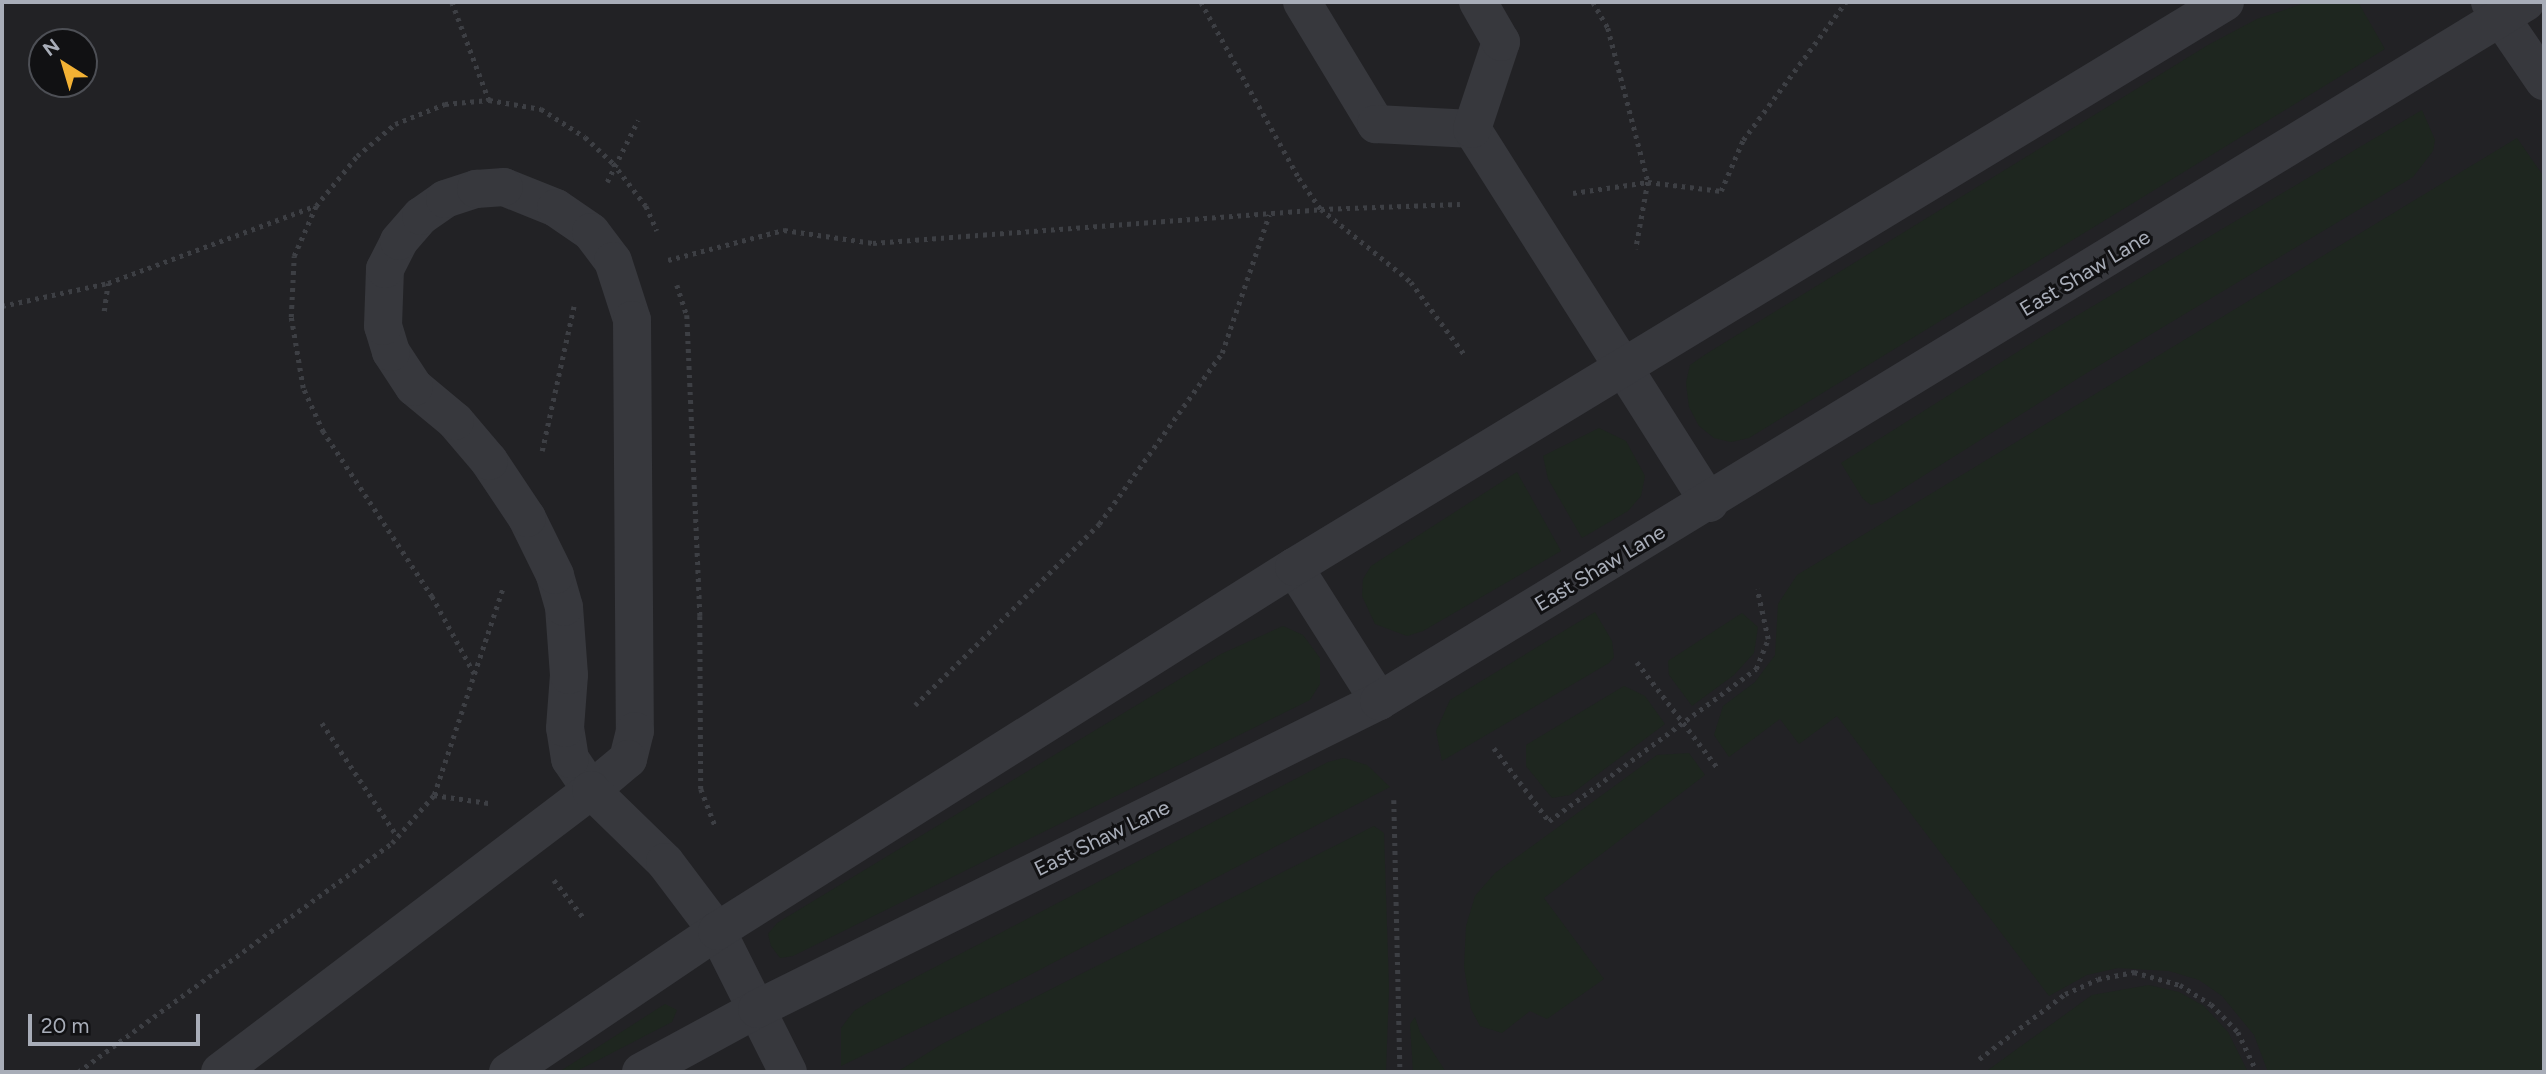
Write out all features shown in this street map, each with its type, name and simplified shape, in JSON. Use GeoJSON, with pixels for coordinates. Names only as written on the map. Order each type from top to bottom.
{"type":"FeatureCollection","features":[{"type":"Feature","properties":{"kind":"street"},"geometry":{"type":"LineString","coordinates":[[1302,2],[1376,124],[1472,129]]}},
{"type":"Feature","properties":{"kind":"street"},"geometry":{"type":"LineString","coordinates":[[1472,129],[1500,42],[1478,2]]}},
{"type":"Feature","properties":{"kind":"street"},"geometry":{"type":"LineString","coordinates":[[508,1072],[717,931],[1294,567],[2225,2]]}},
{"type":"Feature","properties":{"kind":"street"},"geometry":{"type":"LineString","coordinates":[[2505,7],[2544,81]]}},
{"type":"Feature","properties":{"kind":"street","name":"East Shaw Lane"},"geometry":{"type":"LineString","coordinates":[[641,1072],[757,1009],[1378,701],[1709,503],[2505,7]]}},
{"type":"Feature","properties":{"kind":"street"},"geometry":{"type":"LineString","coordinates":[[1472,129],[1520,201],[1572,288],[1627,367],[1709,503]]}},
{"type":"Feature","properties":{"kind":"street"},"geometry":{"type":"LineString","coordinates":[[220,1072],[592,790],[628,759],[635,731],[637,629],[632,320],[613,261],[591,232],[528,195],[504,187],[476,189],[445,199],[421,216],[399,241],[385,270],[382,313],[391,352],[414,387],[455,421],[489,461],[527,518],[555,575],[564,607],[570,759],[592,790],[665,862],[717,931],[788,1072]]}},
{"type":"Feature","properties":{"kind":"street"},"geometry":{"type":"LineString","coordinates":[[1294,567],[1378,701]]}},
{"type":"Feature","properties":{"kind":"path"},"geometry":{"type":"LineString","coordinates":[[452,2],[489,100]]}},
{"type":"Feature","properties":{"kind":"path"},"geometry":{"type":"LineString","coordinates":[[1201,2],[1299,178],[1321,209],[1411,282],[1464,354]]}},
{"type":"Feature","properties":{"kind":"path"},"geometry":{"type":"LineString","coordinates":[[1593,2],[1608,28],[1648,182],[1636,249]]}},
{"type":"Feature","properties":{"kind":"path"},"geometry":{"type":"LineString","coordinates":[[668,260],[784,230],[873,243],[1321,209],[1520,201],[1648,182],[1721,191],[1744,141],[1846,2]]}},
{"type":"Feature","properties":{"kind":"path"},"geometry":{"type":"LineString","coordinates":[[474,674],[432,597],[323,432],[303,388],[291,317],[294,256],[316,206],[357,156],[395,124],[445,104],[489,100],[541,109],[585,137],[613,163],[646,206],[660,239]]}},
{"type":"Feature","properties":{"kind":"path"},"geometry":{"type":"LineString","coordinates":[[78,1072],[397,836],[434,795],[527,518],[591,232],[613,163],[638,120]]}},
{"type":"Feature","properties":{"kind":"path"},"geometry":{"type":"LineString","coordinates":[[2,306],[108,283],[316,206]]}},
{"type":"Feature","properties":{"kind":"path"},"geometry":{"type":"LineString","coordinates":[[915,705],[1098,524],[1191,396],[1222,353],[1266,236],[1269,215]]}},
{"type":"Feature","properties":{"kind":"path"},"geometry":{"type":"LineString","coordinates":[[664,249],[672,271]]}},
{"type":"Feature","properties":{"kind":"path"},"geometry":{"type":"LineString","coordinates":[[676,282],[688,329],[700,616],[701,789],[715,826]]}},
{"type":"Feature","properties":{"kind":"path"},"geometry":{"type":"LineString","coordinates":[[104,311],[108,283]]}},
{"type":"Feature","properties":{"kind":"path"},"geometry":{"type":"LineString","coordinates":[[1494,748],[1549,821],[1756,669],[1768,639],[1757,589]]}},
{"type":"Feature","properties":{"kind":"path"},"geometry":{"type":"LineString","coordinates":[[1637,662],[1717,766]]}},
{"type":"Feature","properties":{"kind":"path"},"geometry":{"type":"LineString","coordinates":[[322,723],[397,836]]}},
{"type":"Feature","properties":{"kind":"path"},"geometry":{"type":"LineString","coordinates":[[1394,800],[1400,1072]]}},
{"type":"Feature","properties":{"kind":"path"},"geometry":{"type":"LineString","coordinates":[[1979,1059],[2065,994],[2098,979],[2134,972],[2180,985],[2211,1004],[2238,1032],[2257,1072]]}},
{"type":"Feature","properties":{"kind":"shaded area"},"geometry":{"type":"Polygon","coordinates":[[[2,2],[2544,2],[2544,1072],[2,1072],[2,2]]]}},
{"type":"Feature","properties":{"kind":"shaded area"},"geometry":{"type":"Polygon","coordinates":[[[2308,2],[2358,2],[2385,49],[1749,438],[1731,442],[1714,438],[1699,426],[1689,407],[1686,383],[1690,365],[2208,45],[2257,19],[2308,2]]]}},
{"type":"Feature","properties":{"kind":"shaded area"},"geometry":{"type":"Polygon","coordinates":[[[2422,110],[2435,140],[2433,151],[2413,177],[2085,374],[1885,500],[1871,505],[1863,499],[1841,463],[2046,334],[2422,110]]]}},
{"type":"Feature","properties":{"kind":"shaded area"},"geometry":{"type":"Polygon","coordinates":[[[2517,138],[2544,177],[2544,1072],[2268,1072],[2254,1035],[2222,996],[2199,980],[2169,971],[2118,968],[2087,975],[2049,996],[1837,716],[1799,744],[1780,719],[1729,757],[1714,735],[1723,706],[1755,682],[1775,655],[1778,604],[1797,575],[2517,138]]]}},
{"type":"Feature","properties":{"kind":"shaded area"},"geometry":{"type":"Polygon","coordinates":[[[1599,428],[1626,441],[1645,476],[1641,496],[1628,511],[1582,538],[1548,479],[1543,456],[1599,428]]]}},
{"type":"Feature","properties":{"kind":"shaded area"},"geometry":{"type":"Polygon","coordinates":[[[1517,472],[1561,551],[1423,631],[1407,636],[1375,624],[1362,596],[1363,579],[1371,566],[1517,472]]]}},
{"type":"Feature","properties":{"kind":"shaded area"},"geometry":{"type":"Polygon","coordinates":[[[1595,612],[1612,641],[1614,657],[1609,663],[1442,761],[1436,731],[1450,700],[1595,612]]]}},
{"type":"Feature","properties":{"kind":"shaded area"},"geometry":{"type":"Polygon","coordinates":[[[1742,613],[1758,627],[1754,653],[1734,675],[1692,706],[1669,675],[1668,661],[1742,613]]]}},
{"type":"Feature","properties":{"kind":"shaded area"},"geometry":{"type":"Polygon","coordinates":[[[1283,626],[1303,635],[1320,658],[1320,684],[1310,700],[793,956],[780,958],[771,946],[768,934],[777,923],[1221,654],[1283,626]]]}},
{"type":"Feature","properties":{"kind":"shaded area"},"geometry":{"type":"Polygon","coordinates":[[[1624,686],[1645,696],[1665,724],[1570,795],[1552,798],[1526,766],[1526,745],[1624,686]]]}},
{"type":"Feature","properties":{"kind":"shaded area"},"geometry":{"type":"Polygon","coordinates":[[[1689,753],[1705,775],[1544,898],[1604,979],[1547,1019],[1530,1011],[1502,1033],[1480,1026],[1471,1009],[1464,967],[1466,926],[1475,896],[1495,873],[1657,755],[1689,753]]]}},
{"type":"Feature","properties":{"kind":"shaded area"},"geometry":{"type":"Polygon","coordinates":[[[1344,758],[1367,765],[1390,787],[1024,978],[841,1066],[841,1028],[854,1011],[1328,762],[1344,758]]]}},
{"type":"Feature","properties":{"kind":"shaded area"},"geometry":{"type":"Polygon","coordinates":[[[1374,826],[1384,833],[1389,988],[1386,1072],[897,1072],[942,1044],[1374,826]]]}},
{"type":"Feature","properties":{"kind":"shaded area"},"geometry":{"type":"Polygon","coordinates":[[[2149,985],[2179,992],[2204,1006],[2228,1032],[2248,1072],[1988,1070],[2092,995],[2149,985]]]}},
{"type":"Feature","properties":{"kind":"shaded area"},"geometry":{"type":"Polygon","coordinates":[[[665,1004],[677,1010],[672,1022],[575,1072],[559,1072],[665,1004]]]}},
{"type":"Feature","properties":{"kind":"shaded area"},"geometry":{"type":"Polygon","coordinates":[[[1415,1017],[1420,1032],[1446,1072],[1413,1072],[1410,1024],[1415,1017]]]}}]}
